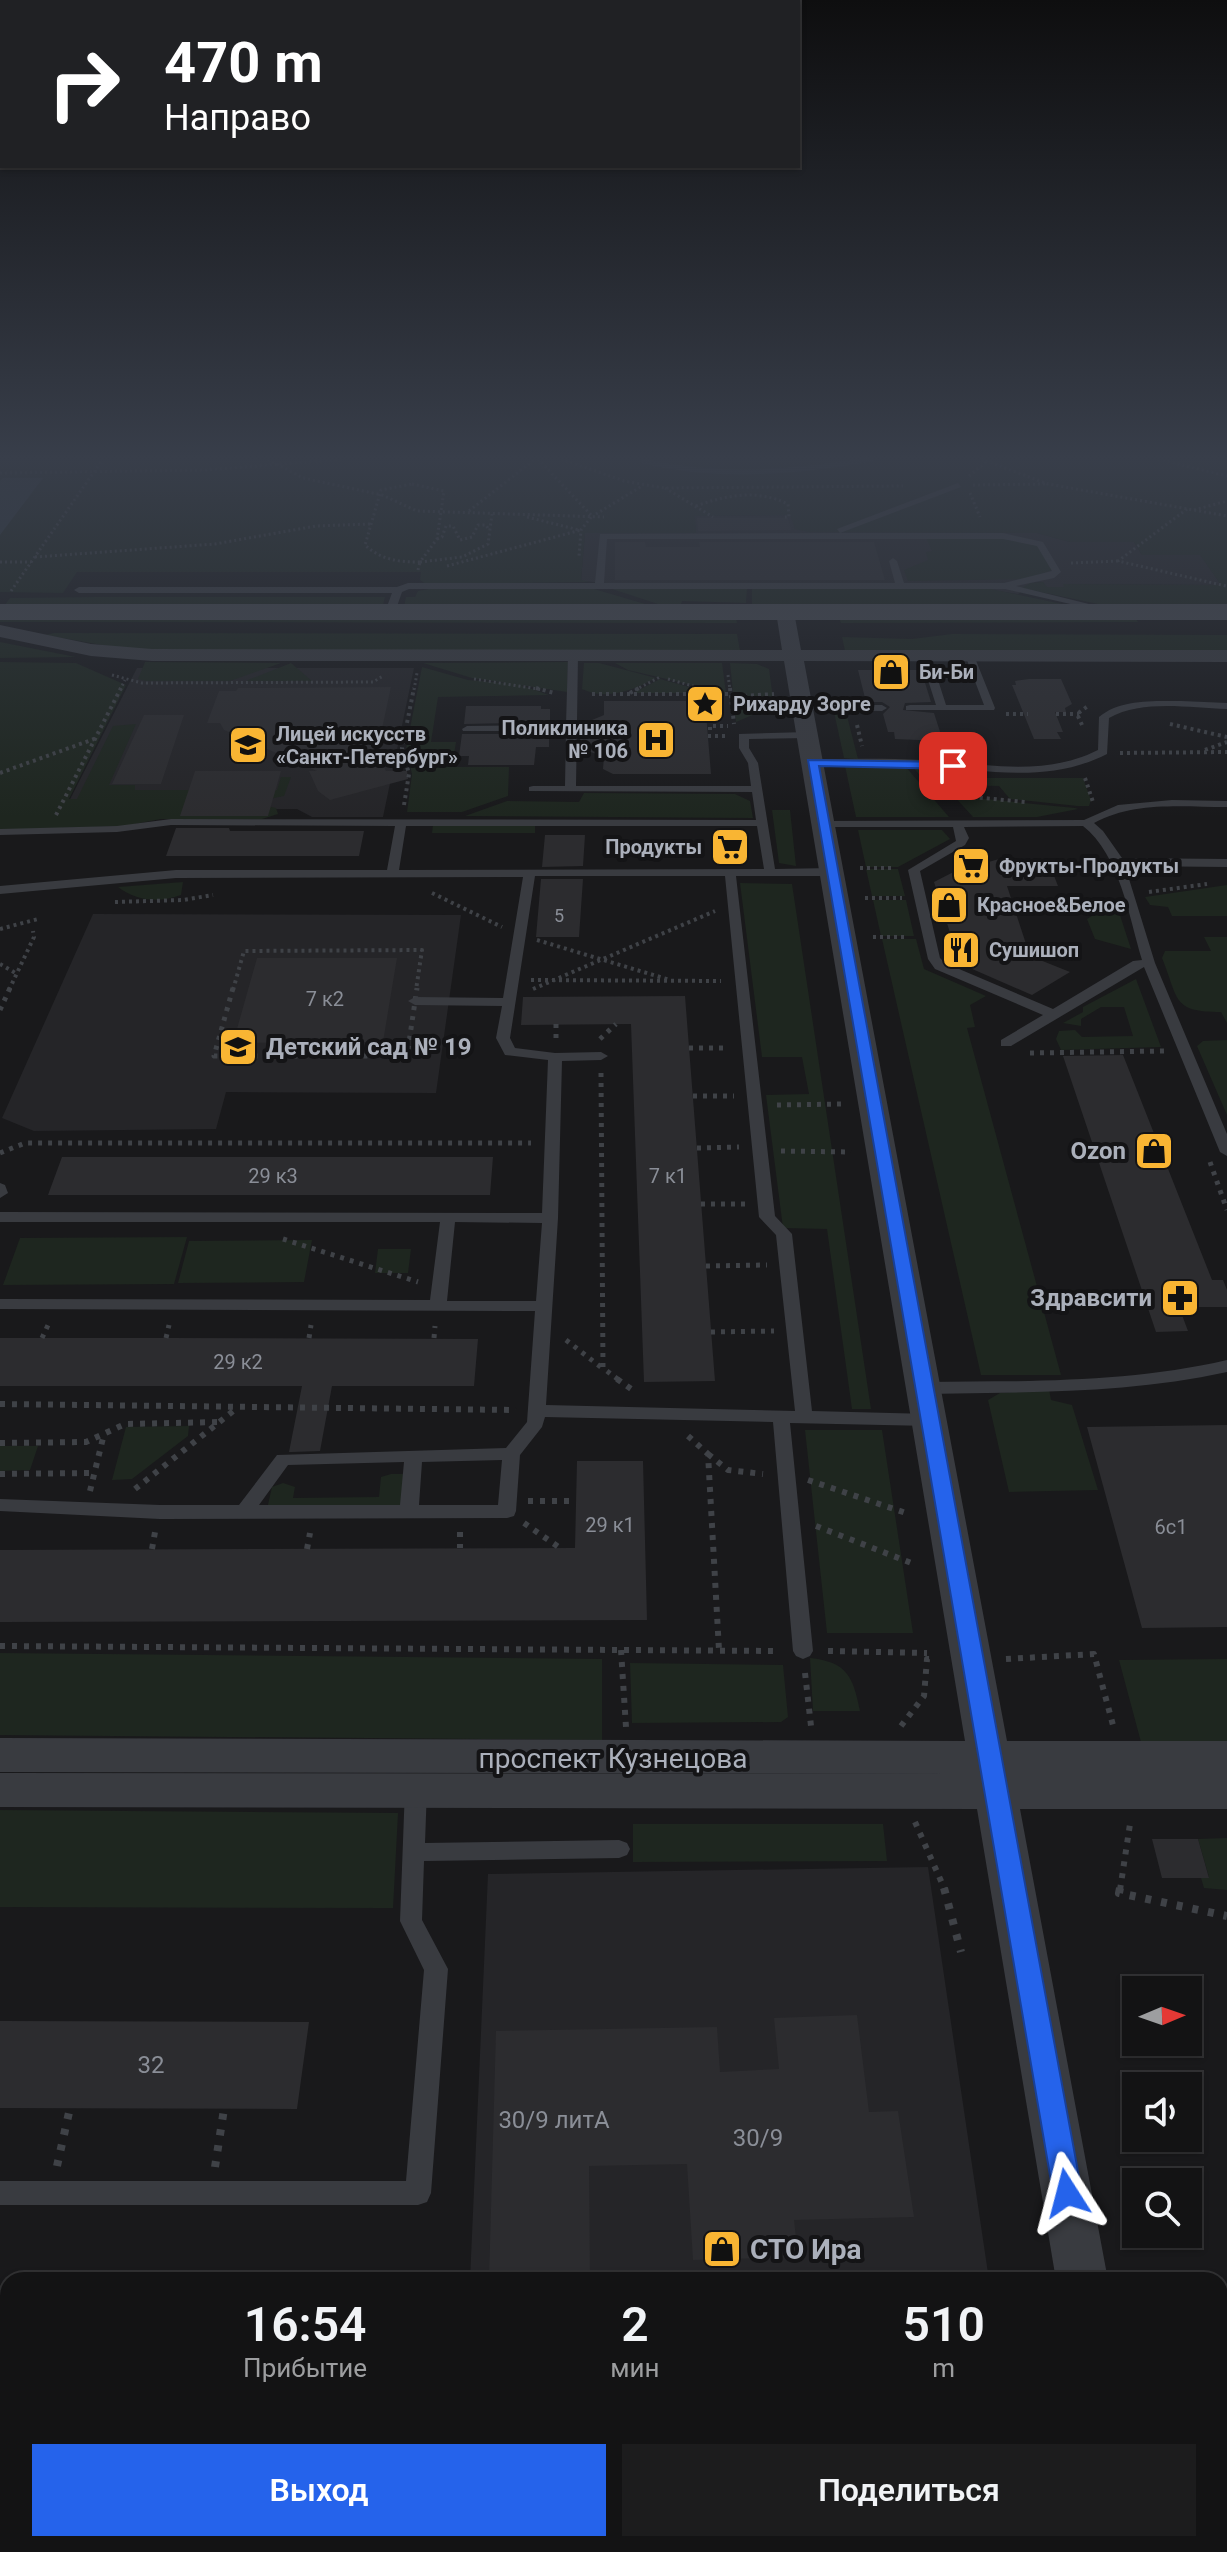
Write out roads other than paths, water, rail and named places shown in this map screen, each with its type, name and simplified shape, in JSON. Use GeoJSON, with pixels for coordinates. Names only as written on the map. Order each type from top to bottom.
{"type":"FeatureCollection","features":[{"type":"Feature","properties":{"kind":"main road"},"geometry":{"type":"LineString","coordinates":[[4,603],[394,601],[786,620]]}},
{"type":"Feature","properties":{"kind":"main road"},"geometry":{"type":"LineString","coordinates":[[1190,620],[1227,612]]}},
{"type":"Feature","properties":{"kind":"main road"},"geometry":{"type":"LineString","coordinates":[[0,629],[1122,617],[1190,620],[1227,629]]}},
{"type":"Feature","properties":{"kind":"street"},"geometry":{"type":"LineString","coordinates":[[786,620],[823,824],[846,870],[928,1404],[1081,2272]]}},
{"type":"Feature","properties":{"kind":"street"},"geometry":{"type":"LineString","coordinates":[[0,629],[120,654],[1227,656]]}},
{"type":"Feature","properties":{"kind":"street","name":"проспект Кузнецова"},"geometry":{"type":"LineString","coordinates":[[0,1755],[418,1775]]}},
{"type":"Feature","properties":{"kind":"street","name":"проспект Кузнецова"},"geometry":{"type":"LineString","coordinates":[[0,1790],[418,1775],[994,1775],[1227,1758]]}},
{"type":"Feature","properties":{"kind":"street","name":"проспект Кузнецова"},"geometry":{"type":"LineString","coordinates":[[994,1775],[1227,1792]]}},
{"type":"Feature","properties":{"kind":"lane"},"geometry":{"type":"LineString","coordinates":[[599,586],[600,578]]}},
{"type":"Feature","properties":{"kind":"lane"},"geometry":{"type":"LineString","coordinates":[[898,578],[900,586]]}},
{"type":"Feature","properties":{"kind":"lane"},"geometry":{"type":"LineString","coordinates":[[79,590],[394,601],[408,586],[1004,586],[1041,578]]}},
{"type":"Feature","properties":{"kind":"lane"},"geometry":{"type":"LineString","coordinates":[[1004,586],[1122,617]]}},
{"type":"Feature","properties":{"kind":"lane"},"geometry":{"type":"LineString","coordinates":[[570,789],[573,655]]}},
{"type":"Feature","properties":{"kind":"lane"},"geometry":{"type":"LineString","coordinates":[[925,655],[942,709]]}},
{"type":"Feature","properties":{"kind":"lane"},"geometry":{"type":"LineString","coordinates":[[910,708],[990,708],[970,655]]}},
{"type":"Feature","properties":{"kind":"lane"},"geometry":{"type":"LineString","coordinates":[[812,762],[1046,768],[1078,763],[1103,752],[1104,717],[1122,707],[1227,706]]}},
{"type":"Feature","properties":{"kind":"lane"},"geometry":{"type":"LineString","coordinates":[[802,708],[882,708]]}},
{"type":"Feature","properties":{"kind":"lane"},"geometry":{"type":"LineString","coordinates":[[467,729],[572,728]]}},
{"type":"Feature","properties":{"kind":"lane"},"geometry":{"type":"LineString","coordinates":[[770,872],[753,763],[744,748],[743,736],[807,735]]}},
{"type":"Feature","properties":{"kind":"lane"},"geometry":{"type":"LineString","coordinates":[[533,789],[758,789]]}},
{"type":"Feature","properties":{"kind":"lane"},"geometry":{"type":"LineString","coordinates":[[823,824],[1086,823],[1101,813],[1120,808],[1227,804]]}},
{"type":"Feature","properties":{"kind":"lane"},"geometry":{"type":"LineString","coordinates":[[0,832],[117,829],[171,822],[763,823]]}},
{"type":"Feature","properties":{"kind":"lane"},"geometry":{"type":"LineString","coordinates":[[393,872],[401,822]]}},
{"type":"Feature","properties":{"kind":"lane"},"geometry":{"type":"LineString","coordinates":[[1086,823],[1099,833],[1118,862],[1149,963],[1227,1150]]}},
{"type":"Feature","properties":{"kind":"lane"},"geometry":{"type":"LineString","coordinates":[[957,824],[963,838],[961,843],[914,870],[934,959],[940,966],[1052,1014]]}},
{"type":"Feature","properties":{"kind":"lane"},"geometry":{"type":"LineString","coordinates":[[1118,862],[1227,863]]}},
{"type":"Feature","properties":{"kind":"lane"},"geometry":{"type":"LineString","coordinates":[[0,890],[176,874],[846,870]]}},
{"type":"Feature","properties":{"kind":"lane"},"geometry":{"type":"LineString","coordinates":[[730,871],[767,1217],[784,1234],[804,1417]]}},
{"type":"Feature","properties":{"kind":"lane"},"geometry":{"type":"LineString","coordinates":[[530,872],[503,1038],[510,1052],[555,1057],[601,1056]]}},
{"type":"Feature","properties":{"kind":"lane"},"geometry":{"type":"LineString","coordinates":[[1010,1048],[1052,1014],[1138,964],[1149,963]]}},
{"type":"Feature","properties":{"kind":"lane"},"geometry":{"type":"LineString","coordinates":[[415,1001],[507,1002]]}},
{"type":"Feature","properties":{"kind":"lane"},"geometry":{"type":"LineString","coordinates":[[0,1505],[244,1512],[409,1511],[507,1506],[511,1454],[536,1423],[550,1218],[555,1057]]}},
{"type":"Feature","properties":{"kind":"lane"},"geometry":{"type":"LineString","coordinates":[[0,1217],[550,1218]]}},
{"type":"Feature","properties":{"kind":"lane"},"geometry":{"type":"LineString","coordinates":[[438,1297],[448,1218]]}},
{"type":"Feature","properties":{"kind":"lane"},"geometry":{"type":"LineString","coordinates":[[0,1304],[438,1297],[545,1306]]}},
{"type":"Feature","properties":{"kind":"lane"},"geometry":{"type":"LineString","coordinates":[[537,1411],[804,1417],[1178,1377],[1227,1366]]}},
{"type":"Feature","properties":{"kind":"lane"},"geometry":{"type":"LineString","coordinates":[[781,1417],[803,1651]]}},
{"type":"Feature","properties":{"kind":"lane"},"geometry":{"type":"LineString","coordinates":[[244,1512],[283,1459],[511,1454]]}},
{"type":"Feature","properties":{"kind":"lane"},"geometry":{"type":"LineString","coordinates":[[409,1511],[414,1455]]}},
{"type":"Feature","properties":{"kind":"lane"},"geometry":{"type":"LineString","coordinates":[[0,2193],[418,2193],[436,1969],[411,1921],[418,1775]]}},
{"type":"Feature","properties":{"kind":"lane"},"geometry":{"type":"LineString","coordinates":[[414,1852],[619,1849]]}},
{"type":"Feature","properties":{"kind":"place","name":"Би-Би"},"geometry":{"type":"Point","coordinates":[891,672]}},
{"type":"Feature","properties":{"kind":"place","name":"Рихарду Зорге"},"geometry":{"type":"Point","coordinates":[705,704]}},
{"type":"Feature","properties":{"kind":"place","name":"Поликлиника № 106"},"geometry":{"type":"Point","coordinates":[656,740]}},
{"type":"Feature","properties":{"kind":"place","name":"Лицей искусств «Санкт-Петербург»"},"geometry":{"type":"Point","coordinates":[248,745]}},
{"type":"Feature","properties":{"kind":"place","name":"Продукты"},"geometry":{"type":"Point","coordinates":[730,847]}},
{"type":"Feature","properties":{"kind":"place","name":"Фрукты-Продукты"},"geometry":{"type":"Point","coordinates":[971,866]}},
{"type":"Feature","properties":{"kind":"place","name":"Красное&Белое"},"geometry":{"type":"Point","coordinates":[949,905]}},
{"type":"Feature","properties":{"kind":"place","name":"Сушишоп"},"geometry":{"type":"Point","coordinates":[961,950]}},
{"type":"Feature","properties":{"kind":"place","name":"Детский сад № 19"},"geometry":{"type":"Point","coordinates":[238,1047]}},
{"type":"Feature","properties":{"kind":"place","name":"Ozon"},"geometry":{"type":"Point","coordinates":[1154,1151]}},
{"type":"Feature","properties":{"kind":"place","name":"Здравсити"},"geometry":{"type":"Point","coordinates":[1180,1298]}},
{"type":"Feature","properties":{"kind":"place","name":"СТО Ира"},"geometry":{"type":"Point","coordinates":[722,2249]}}]}
